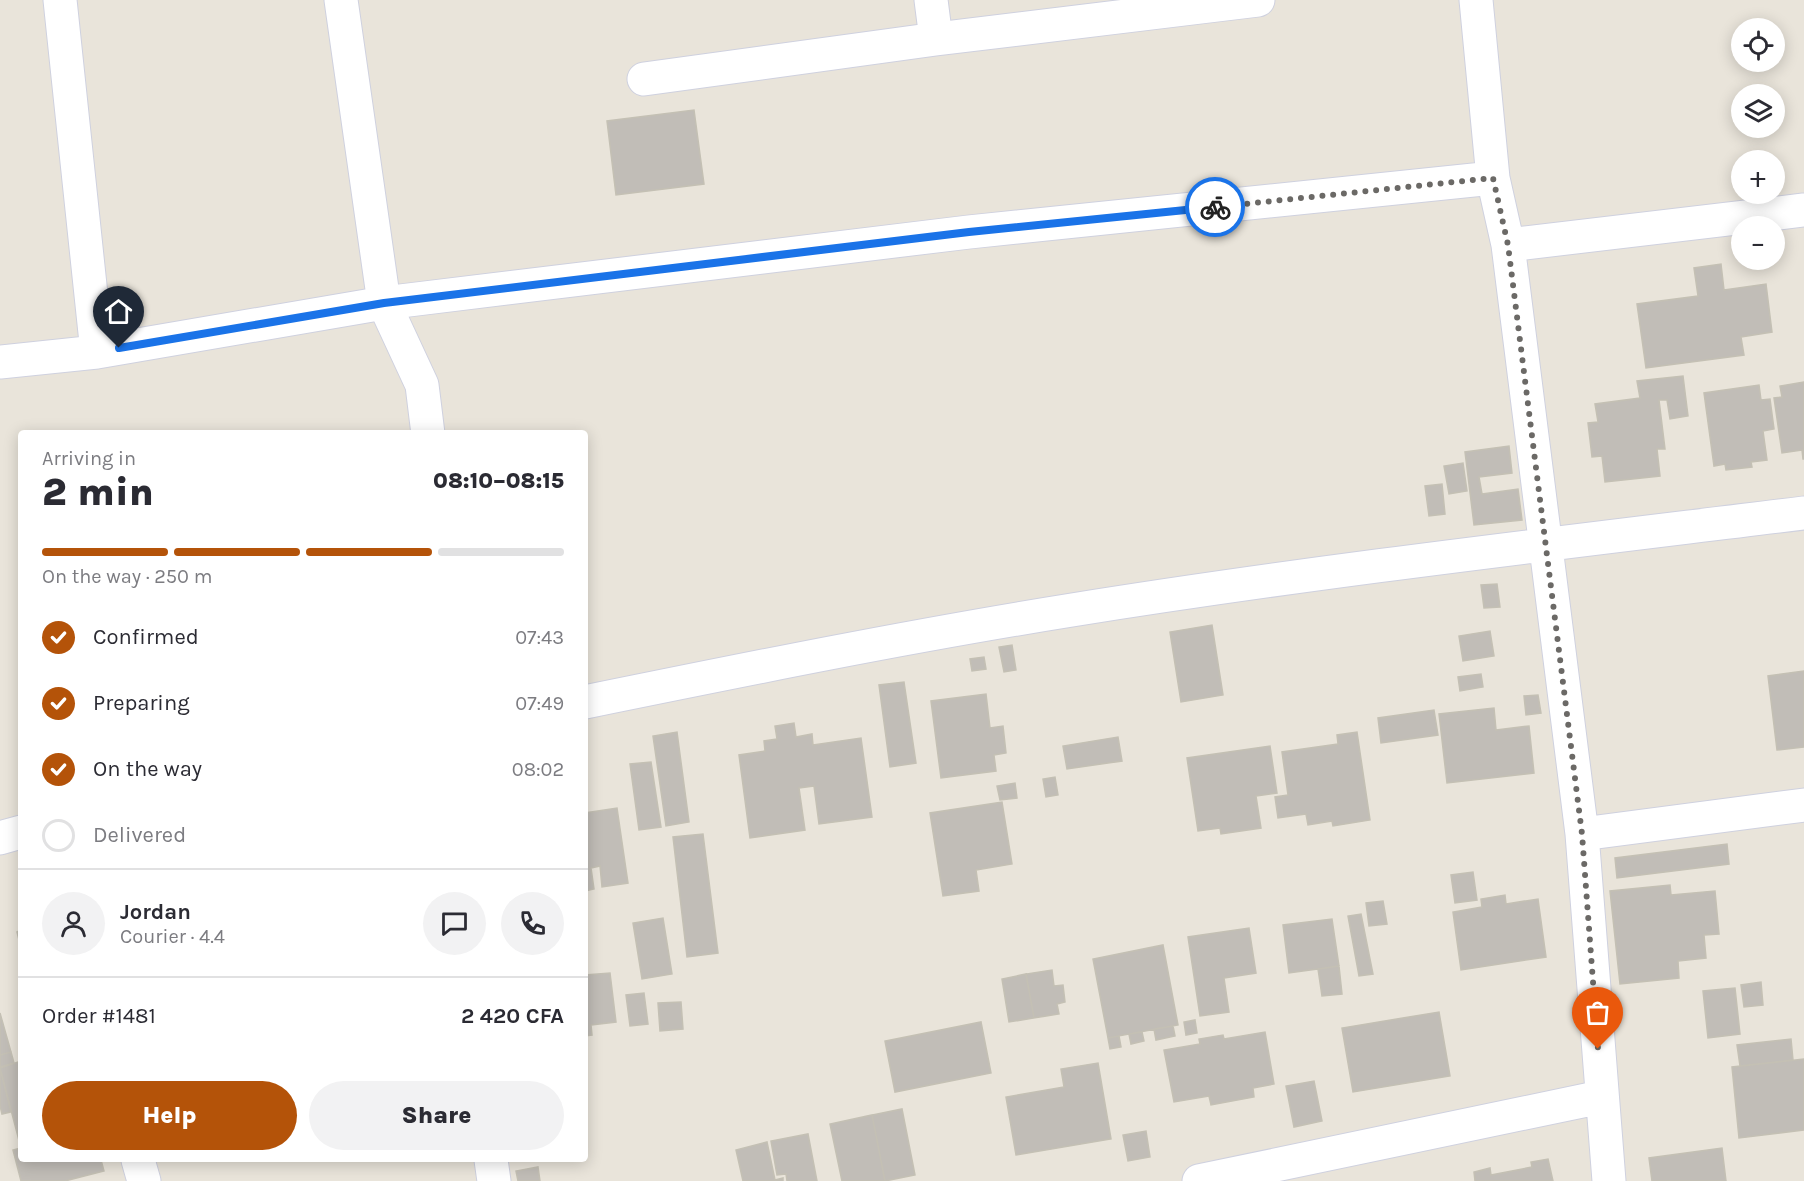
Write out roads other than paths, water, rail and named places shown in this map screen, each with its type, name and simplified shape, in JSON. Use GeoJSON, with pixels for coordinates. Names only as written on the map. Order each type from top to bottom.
{"type":"FeatureCollection","features":[{"type":"Feature","properties":{"kind":"street"},"geometry":{"type":"LineString","coordinates":[[60,0],[97,352]]}},
{"type":"Feature","properties":{"kind":"street"},"geometry":{"type":"LineString","coordinates":[[341,0],[384,303],[422,385],[428,430]]}},
{"type":"Feature","properties":{"kind":"street"},"geometry":{"type":"LineString","coordinates":[[931,0],[936,39]]}},
{"type":"Feature","properties":{"kind":"street"},"geometry":{"type":"LineString","coordinates":[[644,80],[936,39],[1258,0]]}},
{"type":"Feature","properties":{"kind":"street"},"geometry":{"type":"LineString","coordinates":[[1476,0],[1493,178],[1508,245],[1582,834],[1609,1181]]}},
{"type":"Feature","properties":{"kind":"street"},"geometry":{"type":"LineString","coordinates":[[0,362],[97,352],[384,303],[981,231],[1493,178]]}},
{"type":"Feature","properties":{"kind":"street"},"geometry":{"type":"LineString","coordinates":[[1508,245],[1804,210]]}},
{"type":"Feature","properties":{"kind":"street"},"geometry":{"type":"LineString","coordinates":[[588,701],[815,656],[1072,610],[1546,544],[1804,513]]}},
{"type":"Feature","properties":{"kind":"street"},"geometry":{"type":"LineString","coordinates":[[1582,834],[1804,805]]}},
{"type":"Feature","properties":{"kind":"street"},"geometry":{"type":"LineString","coordinates":[[0,838],[18,833]]}},
{"type":"Feature","properties":{"kind":"street"},"geometry":{"type":"LineString","coordinates":[[1199,1181],[1601,1097]]}},
{"type":"Feature","properties":{"kind":"street"},"geometry":{"type":"LineString","coordinates":[[139,1162],[144,1181]]}},
{"type":"Feature","properties":{"kind":"street"},"geometry":{"type":"LineString","coordinates":[[491,1162],[494,1181]]}}]}
